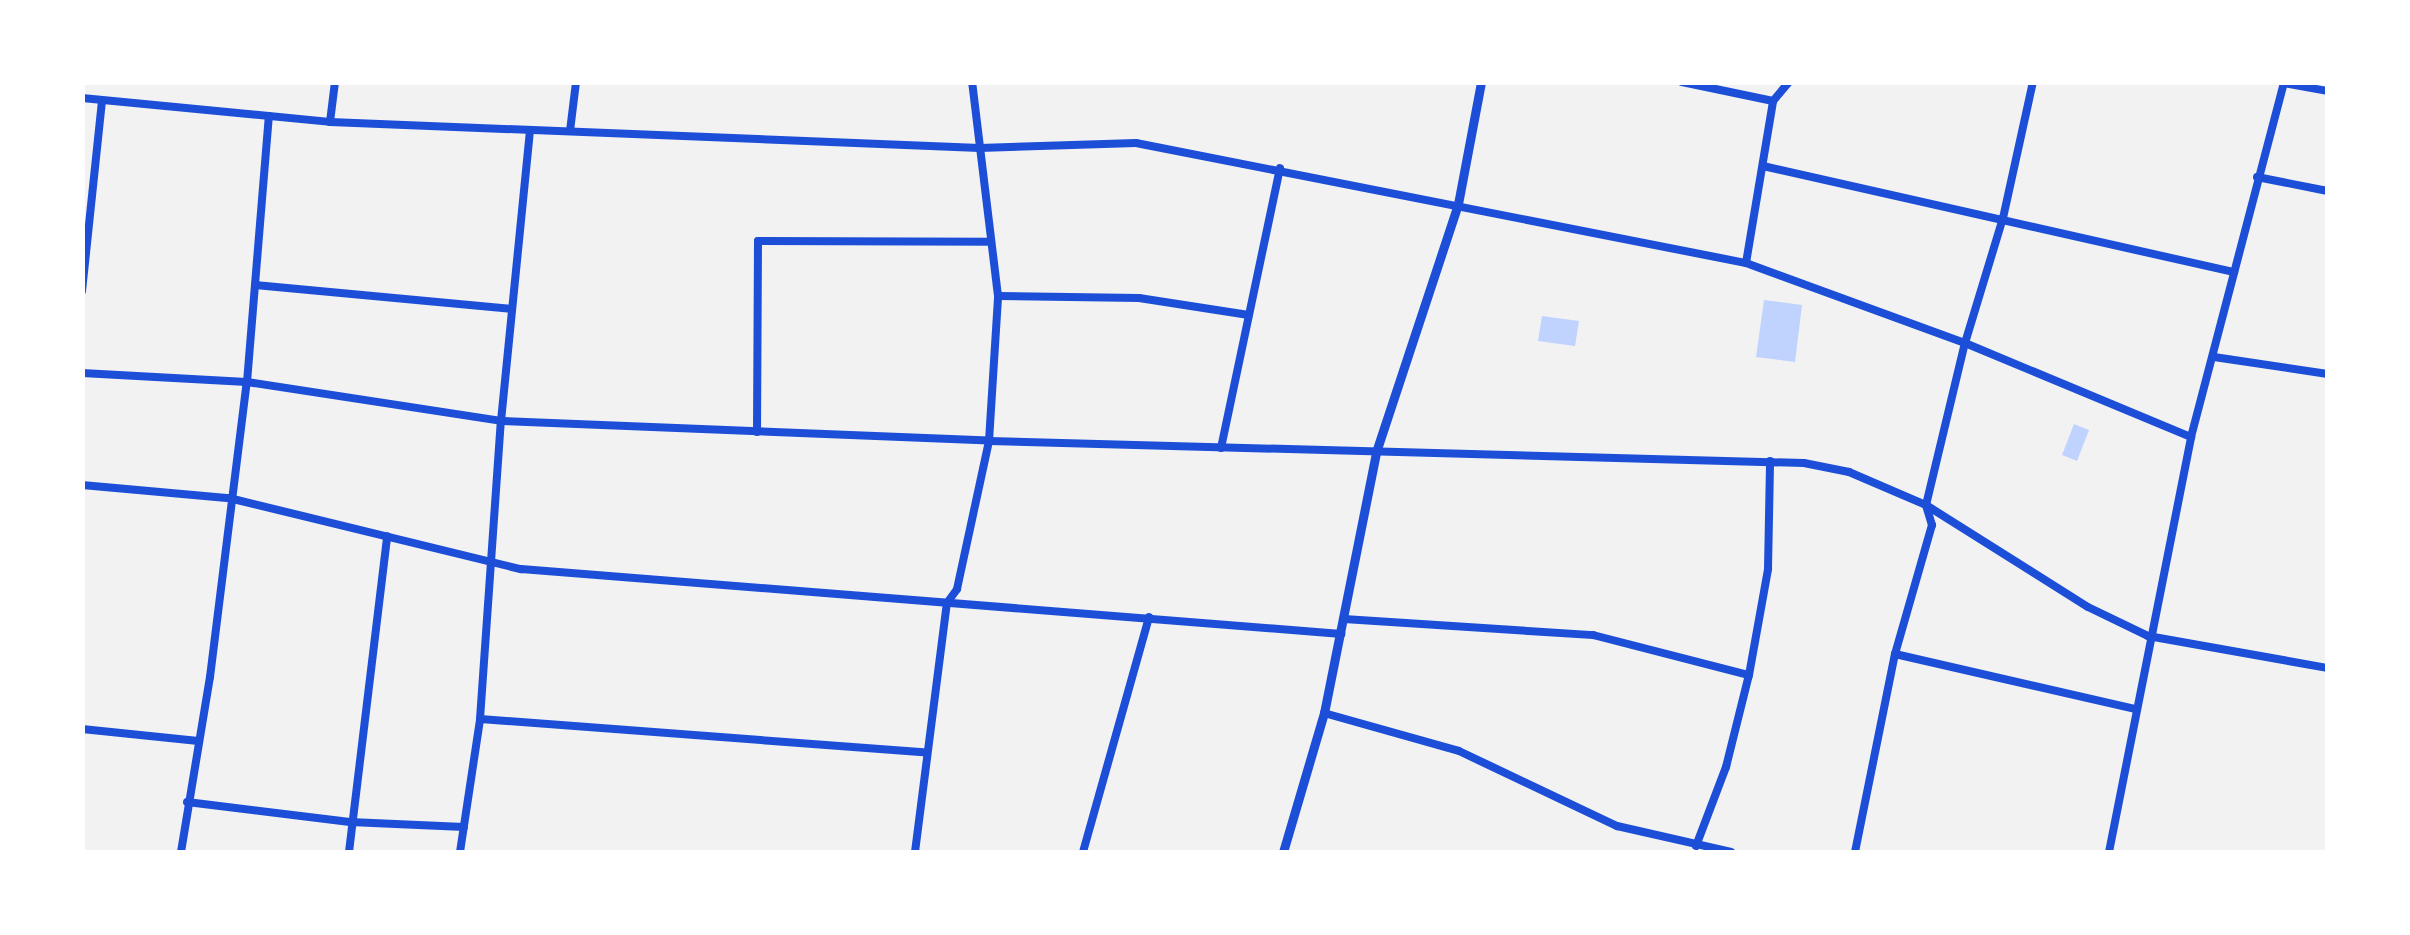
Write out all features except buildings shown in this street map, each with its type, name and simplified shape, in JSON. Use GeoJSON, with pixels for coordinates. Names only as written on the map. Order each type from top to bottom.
{"type":"FeatureCollection","features":[{"type":"Feature","properties":{"kind":"street"},"geometry":{"type":"LineString","coordinates":[[330,122],[336,82]]}},
{"type":"Feature","properties":{"kind":"street"},"geometry":{"type":"LineString","coordinates":[[570,132],[576,82]]}},
{"type":"Feature","properties":{"kind":"street"},"geometry":{"type":"LineString","coordinates":[[918,852],[946,604],[958,589],[990,441],[998,296],[972,82]]}},
{"type":"Feature","properties":{"kind":"street"},"geometry":{"type":"LineString","coordinates":[[1283,852],[1324,713],[1376,452],[1458,204],[1481,82]]}},
{"type":"Feature","properties":{"kind":"street"},"geometry":{"type":"LineString","coordinates":[[1682,82],[1773,101]]}},
{"type":"Feature","properties":{"kind":"street"},"geometry":{"type":"LineString","coordinates":[[1746,263],[1773,101],[1789,82]]}},
{"type":"Feature","properties":{"kind":"street"},"geometry":{"type":"LineString","coordinates":[[1855,852],[1895,654],[1932,525],[1926,505],[1965,342],[2004,218],[2032,82]]}},
{"type":"Feature","properties":{"kind":"street"},"geometry":{"type":"LineString","coordinates":[[2109,852],[2148,636],[2190,437],[2283,83],[2328,91]]}},
{"type":"Feature","properties":{"kind":"street"},"geometry":{"type":"LineString","coordinates":[[82,98],[330,122],[979,148],[1136,143],[1280,168],[1746,263],[1965,342],[2190,437]]}},
{"type":"Feature","properties":{"kind":"street"},"geometry":{"type":"LineString","coordinates":[[82,291],[102,101]]}},
{"type":"Feature","properties":{"kind":"street"},"geometry":{"type":"LineString","coordinates":[[181,852],[210,677],[229,498],[247,382],[269,116]]}},
{"type":"Feature","properties":{"kind":"street"},"geometry":{"type":"LineString","coordinates":[[460,852],[480,719],[501,422],[530,130]]}},
{"type":"Feature","properties":{"kind":"street"},"geometry":{"type":"LineString","coordinates":[[1763,166],[2234,272]]}},
{"type":"Feature","properties":{"kind":"street"},"geometry":{"type":"LineString","coordinates":[[1221,448],[1280,168]]}},
{"type":"Feature","properties":{"kind":"street"},"geometry":{"type":"LineString","coordinates":[[2258,177],[2328,191]]}},
{"type":"Feature","properties":{"kind":"street"},"geometry":{"type":"LineString","coordinates":[[757,432],[758,241],[991,242]]}},
{"type":"Feature","properties":{"kind":"street"},"geometry":{"type":"LineString","coordinates":[[255,285],[512,309]]}},
{"type":"Feature","properties":{"kind":"street"},"geometry":{"type":"LineString","coordinates":[[998,296],[1139,298],[1249,315]]}},
{"type":"Feature","properties":{"kind":"street"},"geometry":{"type":"LineString","coordinates":[[2214,357],[2328,374]]}},
{"type":"Feature","properties":{"kind":"street"},"geometry":{"type":"LineString","coordinates":[[82,374],[247,382],[501,422],[990,441],[1770,461],[1849,472],[1926,505],[2088,606],[2148,636],[2327,667]]}},
{"type":"Feature","properties":{"kind":"street"},"geometry":{"type":"LineString","coordinates":[[1696,846],[1726,767],[1749,675],[1768,569],[1770,461]]}},
{"type":"Feature","properties":{"kind":"street"},"geometry":{"type":"LineString","coordinates":[[82,485],[229,498],[521,569],[1341,634]]}},
{"type":"Feature","properties":{"kind":"street"},"geometry":{"type":"LineString","coordinates":[[349,852],[387,536]]}},
{"type":"Feature","properties":{"kind":"street"},"geometry":{"type":"LineString","coordinates":[[1084,852],[1149,617]]}},
{"type":"Feature","properties":{"kind":"street"},"geometry":{"type":"LineString","coordinates":[[1344,619],[1593,634],[1749,675]]}},
{"type":"Feature","properties":{"kind":"street"},"geometry":{"type":"LineString","coordinates":[[1895,654],[2136,708]]}},
{"type":"Feature","properties":{"kind":"street"},"geometry":{"type":"LineString","coordinates":[[1324,713],[1459,751],[1617,826],[1731,852]]}},
{"type":"Feature","properties":{"kind":"street"},"geometry":{"type":"LineString","coordinates":[[480,719],[928,753]]}},
{"type":"Feature","properties":{"kind":"street"},"geometry":{"type":"LineString","coordinates":[[82,730],[198,742]]}},
{"type":"Feature","properties":{"kind":"street"},"geometry":{"type":"LineString","coordinates":[[188,802],[350,822],[464,828]]}},
{"type":"Feature","properties":{"kind":"water"},"geometry":{"type":"Polygon","coordinates":[[[1764,300],[1802,305],[1795,362],[1756,357],[1764,300]]]}},
{"type":"Feature","properties":{"kind":"water"},"geometry":{"type":"Polygon","coordinates":[[[1542,316],[1579,321],[1575,346],[1538,341],[1542,316]]]}},
{"type":"Feature","properties":{"kind":"water"},"geometry":{"type":"Polygon","coordinates":[[[2074,424],[2089,430],[2077,461],[2062,455],[2074,424]]]}}]}
